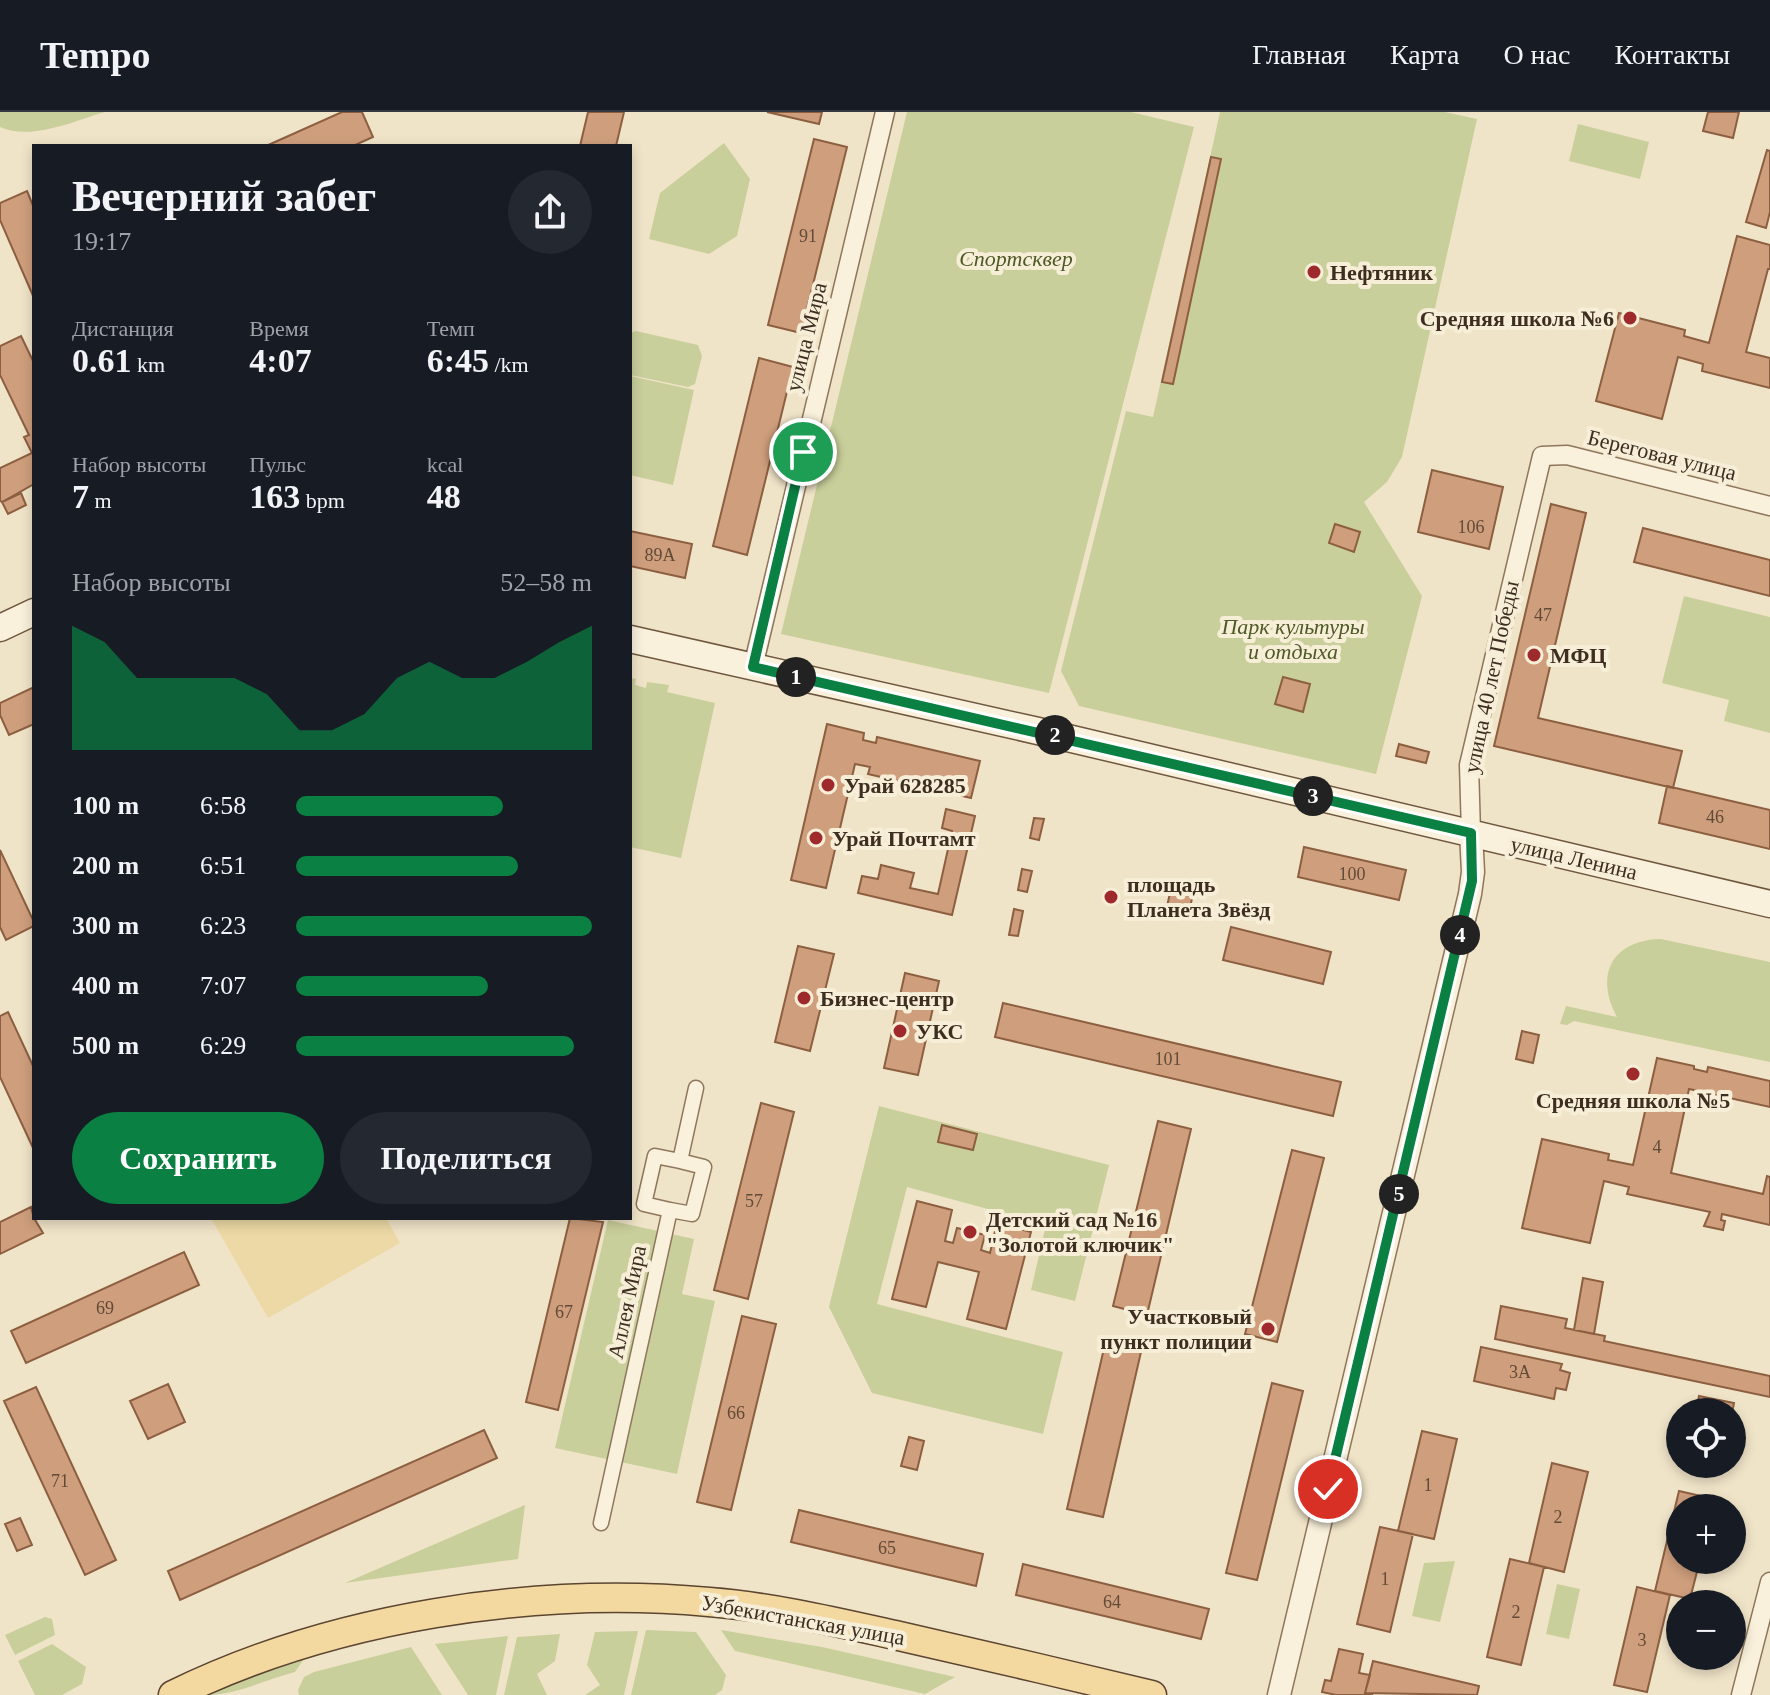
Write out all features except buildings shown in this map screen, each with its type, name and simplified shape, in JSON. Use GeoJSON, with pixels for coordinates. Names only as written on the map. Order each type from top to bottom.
{"type":"FeatureCollection","features":[{"type":"Feature","properties":{"kind":"main road"},"geometry":{"type":"LineString","coordinates":[[0,628],[32,613]]}},
{"type":"Feature","properties":{"kind":"main road","name":"улица Ленина"},"geometry":{"type":"LineString","coordinates":[[632,639],[1770,904]]}},
{"type":"Feature","properties":{"kind":"main road","name":"Узбекистанская улица"},"geometry":{"type":"LineString","coordinates":[[173,1695],[230,1669],[276,1653],[378,1626],[472,1607],[584,1599],[675,1600],[746,1606],[837,1622],[1152,1695]]}},
{"type":"Feature","properties":{"kind":"street","name":"улица Мира"},"geometry":{"type":"LineString","coordinates":[[753,667],[885,112]]}},
{"type":"Feature","properties":{"kind":"street","name":"Береговая улица"},"geometry":{"type":"LineString","coordinates":[[1542,456],[1567,455],[1770,506]]}},
{"type":"Feature","properties":{"kind":"street","name":"улица 40 лет Победы"},"geometry":{"type":"LineString","coordinates":[[1279,1695],[1470,894],[1473,872],[1469,765],[1542,456]]}},
{"type":"Feature","properties":{"kind":"street"},"geometry":{"type":"LineString","coordinates":[[680,1161],[696,1088]]}},
{"type":"Feature","properties":{"kind":"street"},"geometry":{"type":"LineString","coordinates":[[655,1156],[704,1167],[692,1214],[670,1210],[644,1204],[655,1156]]}},
{"type":"Feature","properties":{"kind":"street","name":"Аллея Мира"},"geometry":{"type":"LineString","coordinates":[[601,1523],[670,1210]]}},
{"type":"Feature","properties":{"kind":"street"},"geometry":{"type":"LineString","coordinates":[[1741,1695],[1770,1582]]}},
{"type":"Feature","properties":{"kind":"green space"},"geometry":{"type":"Polygon","coordinates":[[[0,112],[105,112],[52,128],[25,132],[0,127],[0,112]]]}},
{"type":"Feature","properties":{"kind":"green space","name":"Спортсквер"},"geometry":{"type":"Polygon","coordinates":[[[907,112],[1131,112],[1194,127],[1049,693],[781,634],[907,112]]]}},
{"type":"Feature","properties":{"kind":"green space","name":"Парк культуры и отдыха"},"geometry":{"type":"Polygon","coordinates":[[[1220,112],[1445,112],[1477,119],[1402,457],[1387,482],[1364,502],[1422,596],[1376,774],[1079,706],[1061,671],[1126,411],[1153,417],[1220,112]]]}},
{"type":"Feature","properties":{"kind":"green space"},"geometry":{"type":"Polygon","coordinates":[[[1578,124],[1649,142],[1640,179],[1569,161],[1578,124]]]}},
{"type":"Feature","properties":{"kind":"green space"},"geometry":{"type":"Polygon","coordinates":[[[724,143],[750,179],[737,236],[709,254],[649,239],[660,193],[724,143]]]}},
{"type":"Feature","properties":{"kind":"green space"},"geometry":{"type":"Polygon","coordinates":[[[632,332],[698,345],[702,356],[695,384],[688,387],[632,375],[632,332]]]}},
{"type":"Feature","properties":{"kind":"green space"},"geometry":{"type":"Polygon","coordinates":[[[632,376],[694,390],[673,485],[632,475],[632,376]]]}},
{"type":"Feature","properties":{"kind":"green space"},"geometry":{"type":"Polygon","coordinates":[[[1684,596],[1770,617],[1770,733],[1724,721],[1729,700],[1662,683],[1684,596]]]}},
{"type":"Feature","properties":{"kind":"green space"},"geometry":{"type":"Polygon","coordinates":[[[632,678],[636,679],[635,685],[646,688],[647,682],[669,685],[667,692],[715,703],[681,858],[632,847],[632,678]]]}},
{"type":"Feature","properties":{"kind":"green space"},"geometry":{"type":"Polygon","coordinates":[[[1661,939],[1770,962],[1770,1062],[1574,1021],[1567,1025],[1560,1024],[1566,1006],[1617,1017],[1607,987],[1612,963],[1619,953],[1630,946],[1661,939]]]}},
{"type":"Feature","properties":{"kind":"green space","name":"Детский сад №16 \"Золотой ключик\""},"geometry":{"type":"Polygon","coordinates":[[[879,1106],[1109,1165],[1075,1301],[1031,1290],[1046,1225],[907,1187],[877,1304],[1063,1352],[1043,1434],[872,1393],[829,1307],[879,1106]]]}},
{"type":"Feature","properties":{"kind":"green space"},"geometry":{"type":"Polygon","coordinates":[[[608,1220],[694,1239],[682,1294],[715,1301],[677,1474],[555,1448],[608,1220]]]}},
{"type":"Feature","properties":{"kind":"green space"},"geometry":{"type":"Polygon","coordinates":[[[525,1505],[518,1559],[345,1583],[525,1505]]]}},
{"type":"Feature","properties":{"kind":"green space"},"geometry":{"type":"Polygon","coordinates":[[[1455,1561],[1440,1622],[1412,1616],[1424,1563],[1455,1561]]]}},
{"type":"Feature","properties":{"kind":"green space"},"geometry":{"type":"Polygon","coordinates":[[[1557,1584],[1580,1589],[1569,1639],[1546,1634],[1557,1584]]]}},
{"type":"Feature","properties":{"kind":"green space"},"geometry":{"type":"Polygon","coordinates":[[[45,1617],[52,1619],[55,1635],[15,1655],[5,1635],[45,1617]]]}},
{"type":"Feature","properties":{"kind":"green space"},"geometry":{"type":"Polygon","coordinates":[[[646,1630],[696,1632],[726,1675],[722,1690],[715,1695],[631,1695],[646,1630]]]}},
{"type":"Feature","properties":{"kind":"green space"},"geometry":{"type":"Polygon","coordinates":[[[721,1630],[822,1647],[955,1677],[925,1694],[735,1651],[721,1630]]]}},
{"type":"Feature","properties":{"kind":"green space"},"geometry":{"type":"Polygon","coordinates":[[[638,1631],[624,1695],[585,1695],[600,1685],[587,1665],[595,1632],[638,1631]]]}},
{"type":"Feature","properties":{"kind":"green space"},"geometry":{"type":"Polygon","coordinates":[[[560,1634],[555,1661],[537,1674],[547,1695],[504,1695],[517,1637],[560,1634]]]}},
{"type":"Feature","properties":{"kind":"green space"},"geometry":{"type":"Polygon","coordinates":[[[508,1636],[496,1695],[468,1695],[435,1644],[508,1636]]]}},
{"type":"Feature","properties":{"kind":"green space"},"geometry":{"type":"Polygon","coordinates":[[[52,1644],[86,1667],[82,1684],[62,1695],[35,1695],[18,1661],[52,1644]]]}},
{"type":"Feature","properties":{"kind":"green space"},"geometry":{"type":"Polygon","coordinates":[[[411,1647],[442,1695],[299,1695],[304,1677],[314,1672],[411,1647]]]}},
{"type":"Feature","properties":{"kind":"green space"},"geometry":{"type":"Polygon","coordinates":[[[304,1659],[295,1672],[239,1690],[205,1695],[256,1673],[304,1659]]]}},
{"type":"Feature","properties":{"kind":"sand"},"geometry":{"type":"Polygon","coordinates":[[[212,1220],[387,1220],[400,1243],[268,1318],[212,1220]]]}},
{"type":"Feature","properties":{"kind":"place","name":"Нефтяник"},"geometry":{"type":"Point","coordinates":[1314,272]}},
{"type":"Feature","properties":{"kind":"place","name":"Средняя школа №6"},"geometry":{"type":"Point","coordinates":[1630,318]}},
{"type":"Feature","properties":{"kind":"place","name":"МФЦ"},"geometry":{"type":"Point","coordinates":[1534,655]}},
{"type":"Feature","properties":{"kind":"place","name":"Урай 628285"},"geometry":{"type":"Point","coordinates":[828,785]}},
{"type":"Feature","properties":{"kind":"place","name":"Урай Почтамт"},"geometry":{"type":"Point","coordinates":[816,838]}},
{"type":"Feature","properties":{"kind":"place","name":"площадь Планета Звёзд"},"geometry":{"type":"Point","coordinates":[1111,897]}},
{"type":"Feature","properties":{"kind":"place","name":"Бизнес-центр"},"geometry":{"type":"Point","coordinates":[804,998]}},
{"type":"Feature","properties":{"kind":"place","name":"УКС"},"geometry":{"type":"Point","coordinates":[900,1031]}},
{"type":"Feature","properties":{"kind":"place","name":"Средняя школа №5"},"geometry":{"type":"Point","coordinates":[1633,1074]}},
{"type":"Feature","properties":{"kind":"place","name":"Детский сад №16 \"Золотой ключик\""},"geometry":{"type":"Point","coordinates":[970,1232]}},
{"type":"Feature","properties":{"kind":"place","name":"Участковый пункт полиции"},"geometry":{"type":"Point","coordinates":[1268,1329]}},
{"type":"Feature","properties":{"kind":"route"},"geometry":{"type":"LineString","coordinates":[[803,452],[753,667],[1471,833],[1472,881],[1328,1489]]}}]}
